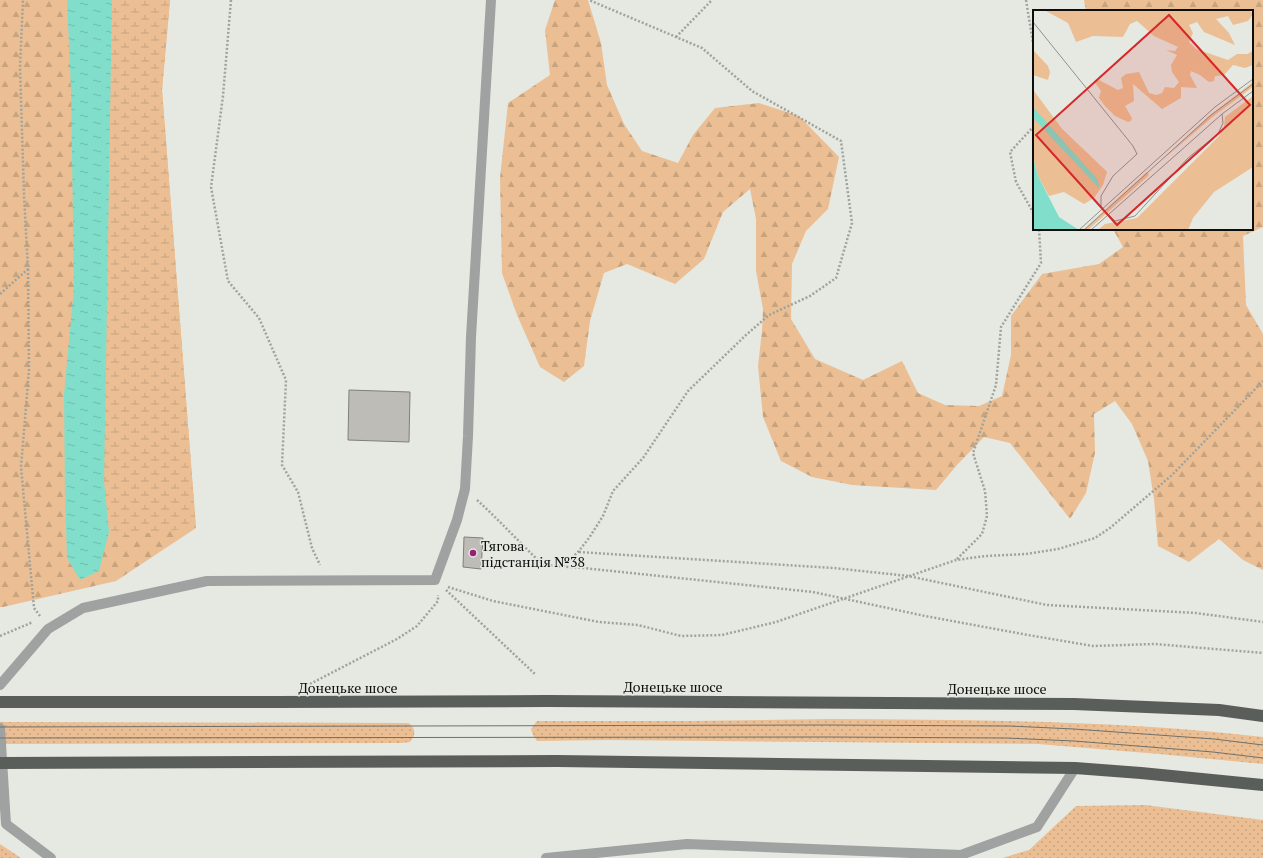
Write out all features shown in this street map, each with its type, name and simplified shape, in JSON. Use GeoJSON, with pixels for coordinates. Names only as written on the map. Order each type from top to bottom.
{"type":"FeatureCollection","features":[{"type":"Feature","properties":{"kind":"highway","name":"Донецьке шосе"},"geometry":{"type":"LineString","coordinates":[[0,702],[555,701],[1066,704],[1219,710],[1263,716]]}},
{"type":"Feature","properties":{"kind":"highway"},"geometry":{"type":"LineString","coordinates":[[0,763],[557,761],[1075,768],[1263,785]]}},
{"type":"Feature","properties":{"kind":"lane"},"geometry":{"type":"LineString","coordinates":[[0,685],[48,629],[83,608],[207,581],[435,580],[457,520],[465,489],[472,321],[491,0]]}},
{"type":"Feature","properties":{"kind":"lane"},"geometry":{"type":"LineString","coordinates":[[0,728],[6,824],[51,858]]}},
{"type":"Feature","properties":{"kind":"lane"},"geometry":{"type":"LineString","coordinates":[[546,858],[687,844],[961,855],[1037,827],[1075,768]]}},
{"type":"Feature","properties":{"kind":"path"},"geometry":{"type":"LineString","coordinates":[[23,0],[20,67],[28,269],[29,370],[21,467],[34,608],[48,629]]}},
{"type":"Feature","properties":{"kind":"path"},"geometry":{"type":"LineString","coordinates":[[231,0],[223,96],[212,187],[228,281],[258,318],[286,380],[282,465],[298,492],[312,548],[327,580]]}},
{"type":"Feature","properties":{"kind":"path"},"geometry":{"type":"LineString","coordinates":[[563,566],[578,552],[589,538],[603,516],[613,492],[643,458],[688,391],[769,315],[810,296],[836,278],[852,223],[841,141],[752,91],[702,48],[589,0]]}},
{"type":"Feature","properties":{"kind":"path"},"geometry":{"type":"LineString","coordinates":[[676,37],[712,0]]}},
{"type":"Feature","properties":{"kind":"path"},"geometry":{"type":"LineString","coordinates":[[1026,0],[1033,43]]}},
{"type":"Feature","properties":{"kind":"path"},"geometry":{"type":"LineString","coordinates":[[1033,127],[1010,152],[1016,182],[1033,212]]}},
{"type":"Feature","properties":{"kind":"path"},"geometry":{"type":"LineString","coordinates":[[956,560],[982,534],[987,516],[985,491],[973,452],[996,385],[1001,327],[1041,264],[1039,230]]}},
{"type":"Feature","properties":{"kind":"path"},"geometry":{"type":"LineString","coordinates":[[0,294],[28,269]]}},
{"type":"Feature","properties":{"kind":"path"},"geometry":{"type":"LineString","coordinates":[[435,580],[452,588],[493,601],[599,622],[638,625],[681,636],[722,635],[776,622],[956,560],[986,556],[1026,554],[1058,549],[1095,538],[1110,528],[1172,475],[1263,381]]}},
{"type":"Feature","properties":{"kind":"path"},"geometry":{"type":"LineString","coordinates":[[465,489],[493,514],[518,542],[543,565],[812,592],[1028,636],[1093,646],[1155,644],[1263,653]]}},
{"type":"Feature","properties":{"kind":"path"},"geometry":{"type":"LineString","coordinates":[[578,552],[834,568],[908,576],[1047,605],[1196,613],[1263,622]]}},
{"type":"Feature","properties":{"kind":"path"},"geometry":{"type":"LineString","coordinates":[[435,580],[536,675]]}},
{"type":"Feature","properties":{"kind":"path"},"geometry":{"type":"LineString","coordinates":[[309,685],[397,639],[417,626],[438,601],[435,580]]}},
{"type":"Feature","properties":{"kind":"path"},"geometry":{"type":"LineString","coordinates":[[0,636],[41,619]]}},
{"type":"Feature","properties":{"kind":"green space"},"geometry":{"type":"Polygon","coordinates":[[[0,0],[170,0],[162,90],[196,528],[116,581],[3,607],[0,607],[0,0]]]}},
{"type":"Feature","properties":{"kind":"green space"},"geometry":{"type":"Polygon","coordinates":[[[112,0],[170,0],[162,90],[196,528],[110,537],[104,481],[112,0]]]}},
{"type":"Feature","properties":{"kind":"green space"},"geometry":{"type":"Polygon","coordinates":[[[555,0],[588,0],[601,43],[607,85],[624,124],[642,151],[678,163],[693,135],[715,108],[759,103],[799,116],[839,157],[828,209],[806,231],[792,264],[791,319],[815,359],[863,380],[902,361],[918,393],[945,405],[979,406],[1002,396],[1011,355],[1011,316],[1042,274],[1099,264],[1123,247],[1114,230],[1253,230],[1253,10],[1086,10],[1084,0],[1263,0],[1263,227],[1243,236],[1246,305],[1263,334],[1263,570],[1243,560],[1219,539],[1189,562],[1158,546],[1154,499],[1148,461],[1132,424],[1115,401],[1094,414],[1095,453],[1086,493],[1070,519],[1010,443],[984,437],[957,465],[936,490],[852,485],[812,477],[781,461],[763,417],[758,366],[763,309],[756,271],[756,219],[750,189],[723,212],[704,259],[675,284],[627,264],[604,273],[590,321],[584,366],[564,382],[540,367],[517,315],[502,273],[500,178],[508,103],[550,75],[545,30],[555,0]]]}},
{"type":"Feature","properties":{"kind":"green space"},"geometry":{"type":"Polygon","coordinates":[[[830,719],[1046,722],[1209,731],[1263,737],[1263,764],[1038,744],[607,740],[537,741],[531,729],[537,721],[830,719]]]}},
{"type":"Feature","properties":{"kind":"green space"},"geometry":{"type":"Polygon","coordinates":[[[0,722],[408,723],[413,727],[414,734],[410,742],[402,743],[0,744],[0,722]]]}},
{"type":"Feature","properties":{"kind":"green space"},"geometry":{"type":"Polygon","coordinates":[[[1145,805],[1263,820],[1263,858],[1002,858],[1029,850],[1076,806],[1145,805]]]}},
{"type":"Feature","properties":{"kind":"green space"},"geometry":{"type":"Polygon","coordinates":[[[0,844],[21,858],[0,858],[0,844]]]}},
{"type":"Feature","properties":{"kind":"water"},"geometry":{"type":"Polygon","coordinates":[[[67,0],[112,0],[104,481],[109,532],[99,571],[80,580],[67,558],[65,498],[64,394],[74,288],[71,90],[67,0]]]}},
{"type":"Feature","properties":{"kind":"building"},"geometry":{"type":"Polygon","coordinates":[[[349,390],[410,392],[409,442],[348,440],[349,390]]]}},
{"type":"Feature","properties":{"kind":"building","name":"Тягова пiдстанцiя №38"},"geometry":{"type":"Polygon","coordinates":[[[464,537],[483,538],[481,569],[463,567],[464,537]]]}},
{"type":"Feature","properties":{"kind":"tram line"},"geometry":{"type":"LineString","coordinates":[[0,727],[1009,726],[1214,739],[1263,745]]}},
{"type":"Feature","properties":{"kind":"tram line"},"geometry":{"type":"LineString","coordinates":[[0,738],[1006,738],[1074,741],[1213,752],[1263,758]]}},
{"type":"Feature","properties":{"kind":"place","name":"Тягова пiдстанцiя №38"},"geometry":{"type":"Point","coordinates":[473,553]}}]}
